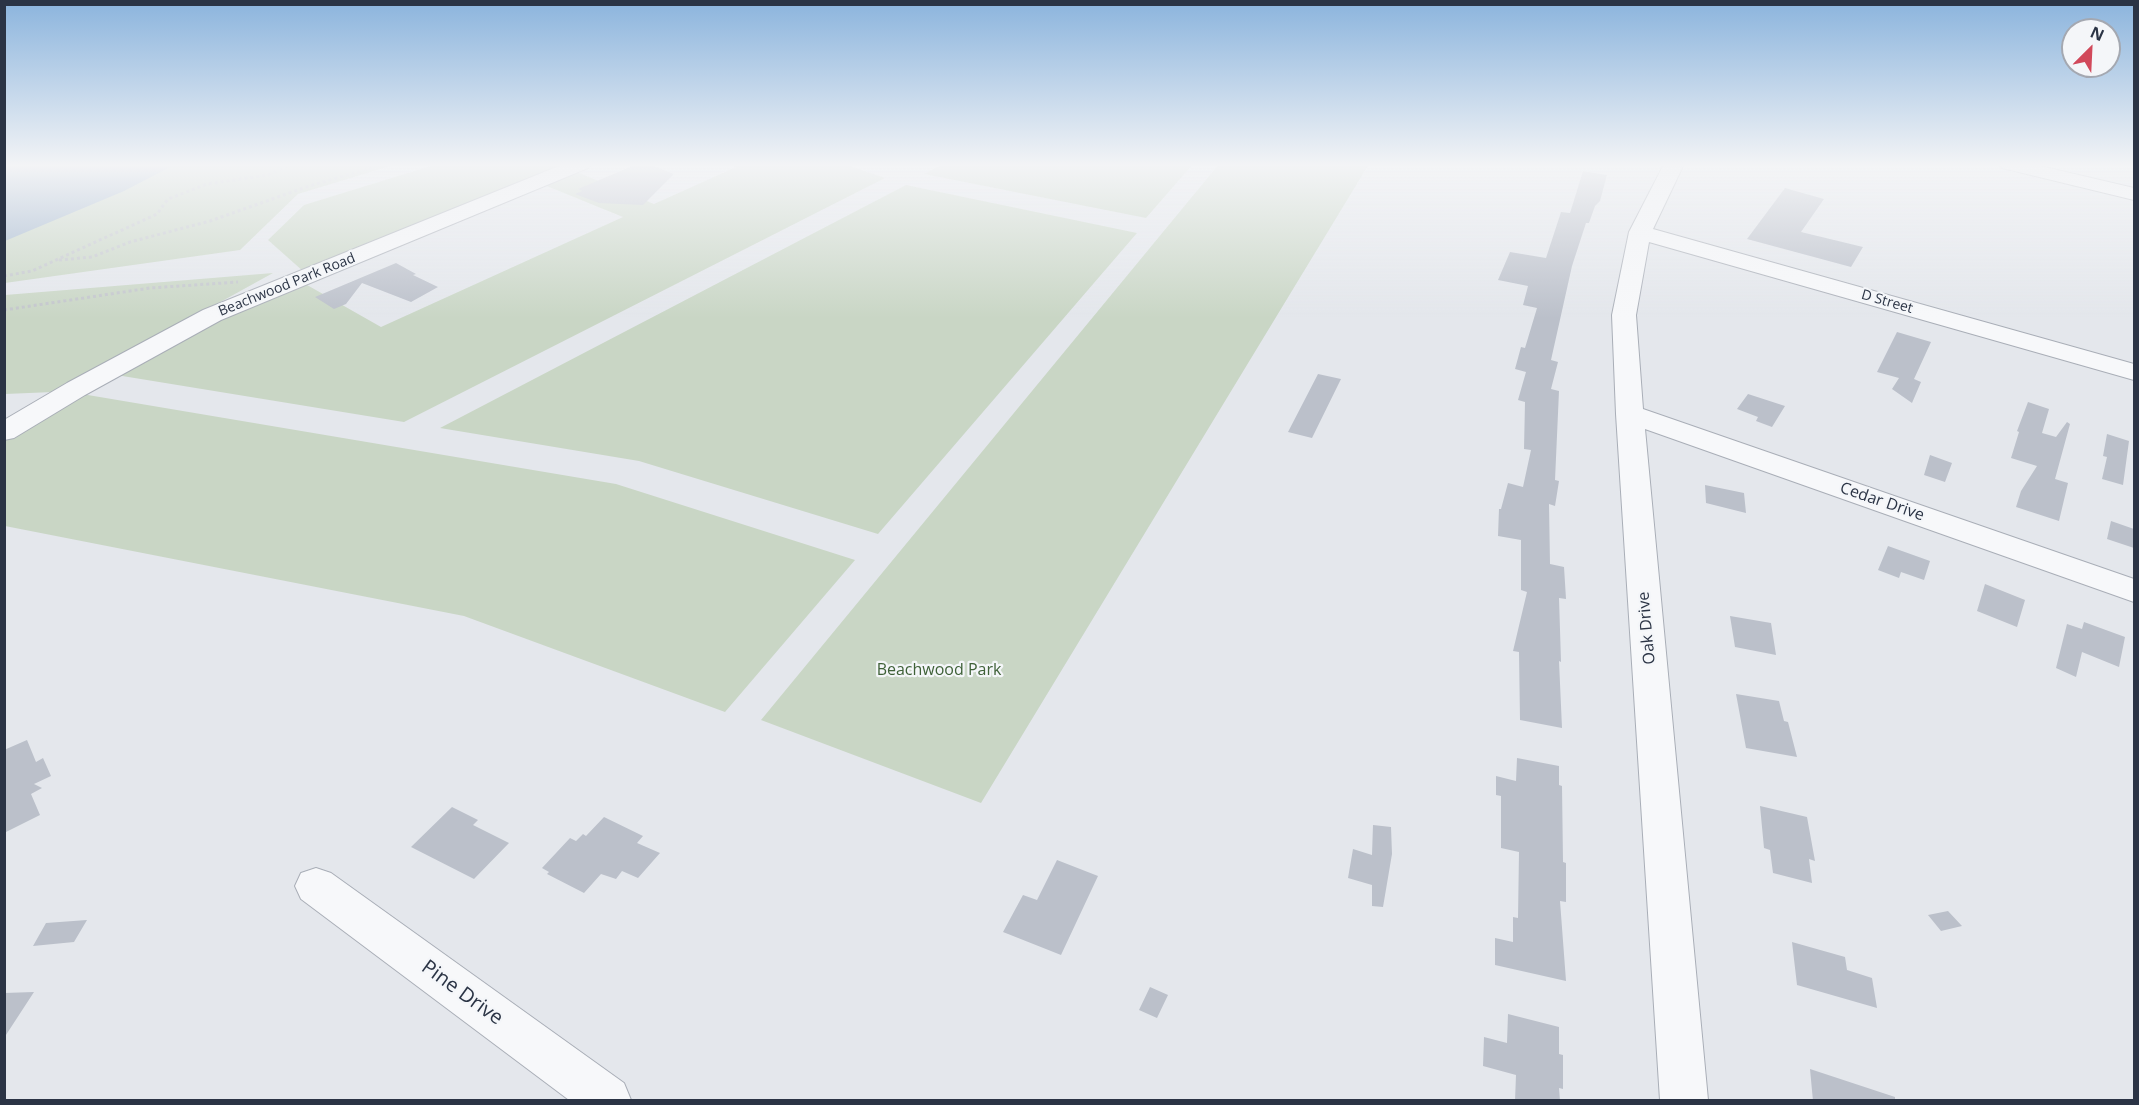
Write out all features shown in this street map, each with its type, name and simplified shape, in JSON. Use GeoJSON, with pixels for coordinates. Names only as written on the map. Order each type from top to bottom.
{"type":"FeatureCollection","features":[{"type":"Feature","properties":{"kind":"street","name":"Beachwood Park Road"},"geometry":{"type":"LineString","coordinates":[[4,432],[76,389],[212,315],[455,216]]}},
{"type":"Feature","properties":{"kind":"street","name":"Oak Drive"},"geometry":{"type":"LineString","coordinates":[[1648,216],[1640,232],[1624,315],[1684,1101]]}},
{"type":"Feature","properties":{"kind":"street","name":"D Street"},"geometry":{"type":"LineString","coordinates":[[1640,232],[2134,372]]}},
{"type":"Feature","properties":{"kind":"street","name":"Cedar Drive"},"geometry":{"type":"LineString","coordinates":[[1630,414],[2134,591]]}},
{"type":"Feature","properties":{"kind":"street","name":"Pine Drive"},"geometry":{"type":"LineString","coordinates":[[316,886],[607,1101]]}},
{"type":"Feature","properties":{"kind":"path"},"geometry":{"type":"LineString","coordinates":[[4,276],[32,271],[155,216]]}},
{"type":"Feature","properties":{"kind":"path"},"geometry":{"type":"LineString","coordinates":[[59,260],[92,257],[130,242],[225,216]]}},
{"type":"Feature","properties":{"kind":"path"},"geometry":{"type":"LineString","coordinates":[[4,310],[89,296],[194,283],[248,282]]}},
{"type":"Feature","properties":{"kind":"green space"},"geometry":{"type":"Polygon","coordinates":[[[29,216],[276,216],[240,250],[5,283],[5,225],[29,216]]]}},
{"type":"Feature","properties":{"kind":"green space"},"geometry":{"type":"Polygon","coordinates":[[[293,216],[444,216],[304,272],[268,240],[293,216]]]}},
{"type":"Feature","properties":{"kind":"green space"},"geometry":{"type":"Polygon","coordinates":[[[619,216],[811,216],[404,422],[104,373],[293,277],[381,327],[623,217],[619,216]]]}},
{"type":"Feature","properties":{"kind":"green space"},"geometry":{"type":"Polygon","coordinates":[[[847,216],[1053,216],[1137,233],[878,534],[639,461],[440,428],[847,216]]]}},
{"type":"Feature","properties":{"kind":"green space","name":"Beachwood Park"},"geometry":{"type":"Polygon","coordinates":[[[1177,216],[1338,216],[981,803],[761,720],[1177,216]]]}},
{"type":"Feature","properties":{"kind":"green space"},"geometry":{"type":"Polygon","coordinates":[[[273,273],[50,396],[53,392],[5,394],[5,295],[273,273]]]}},
{"type":"Feature","properties":{"kind":"green space"},"geometry":{"type":"Polygon","coordinates":[[[70,392],[616,484],[855,560],[725,712],[464,616],[5,526],[4,428],[70,392]]]}},
{"type":"Feature","properties":{"kind":"water"},"geometry":{"type":"Polygon","coordinates":[[[5,216],[66,216],[5,241],[5,216]]]}},
{"type":"Feature","properties":{"kind":"building"},"geometry":{"type":"Polygon","coordinates":[[[1560,216],[1592,216],[1589,223],[1586,223],[1572,266],[1551,360],[1558,362],[1551,389],[1559,391],[1555,480],[1559,481],[1555,506],[1549,504],[1550,564],[1564,567],[1566,599],[1559,598],[1562,728],[1520,720],[1519,652],[1513,651],[1527,592],[1521,590],[1521,540],[1498,536],[1499,509],[1501,509],[1508,483],[1523,487],[1531,450],[1524,449],[1525,402],[1518,400],[1526,372],[1515,369],[1521,347],[1525,348],[1537,308],[1523,305],[1528,286],[1498,280],[1510,252],[1546,258],[1560,216]]]}},
{"type":"Feature","properties":{"kind":"building"},"geometry":{"type":"Polygon","coordinates":[[[1764,216],[1812,216],[1801,232],[1863,247],[1851,267],[1747,239],[1764,216]]]}},
{"type":"Feature","properties":{"kind":"building"},"geometry":{"type":"Polygon","coordinates":[[[396,263],[416,274],[413,275],[438,287],[411,302],[362,283],[346,304],[334,309],[315,297],[396,263]]]}},
{"type":"Feature","properties":{"kind":"building"},"geometry":{"type":"Polygon","coordinates":[[[1897,332],[1931,342],[1914,379],[1921,382],[1912,403],[1892,389],[1899,378],[1877,372],[1897,332]]]}},
{"type":"Feature","properties":{"kind":"building"},"geometry":{"type":"Polygon","coordinates":[[[1318,374],[1341,379],[1312,438],[1288,432],[1318,374]]]}},
{"type":"Feature","properties":{"kind":"building"},"geometry":{"type":"Polygon","coordinates":[[[1748,394],[1785,406],[1772,427],[1756,421],[1758,417],[1737,409],[1748,394]]]}},
{"type":"Feature","properties":{"kind":"building"},"geometry":{"type":"Polygon","coordinates":[[[2028,402],[2049,409],[2042,433],[2056,437],[2067,422],[2070,424],[2055,479],[2068,483],[2059,521],[2016,507],[2021,491],[2037,466],[2011,458],[2019,432],[2017,431],[2028,402]]]}},
{"type":"Feature","properties":{"kind":"building"},"geometry":{"type":"Polygon","coordinates":[[[2107,434],[2129,441],[2123,485],[2102,479],[2107,457],[2103,456],[2107,434]]]}},
{"type":"Feature","properties":{"kind":"building"},"geometry":{"type":"Polygon","coordinates":[[[1930,455],[1952,463],[1945,482],[1924,475],[1930,455]]]}},
{"type":"Feature","properties":{"kind":"building"},"geometry":{"type":"Polygon","coordinates":[[[1705,485],[1744,493],[1746,513],[1706,503],[1705,485]]]}},
{"type":"Feature","properties":{"kind":"building"},"geometry":{"type":"Polygon","coordinates":[[[2111,521],[2134,529],[2134,548],[2107,539],[2111,521]]]}},
{"type":"Feature","properties":{"kind":"building"},"geometry":{"type":"Polygon","coordinates":[[[1888,546],[1930,561],[1924,580],[1901,572],[1899,578],[1878,570],[1888,546]]]}},
{"type":"Feature","properties":{"kind":"building"},"geometry":{"type":"Polygon","coordinates":[[[1985,584],[2025,600],[2017,627],[1977,611],[1985,584]]]}},
{"type":"Feature","properties":{"kind":"building"},"geometry":{"type":"Polygon","coordinates":[[[1730,616],[1771,623],[1776,655],[1735,647],[1730,616]]]}},
{"type":"Feature","properties":{"kind":"building"},"geometry":{"type":"Polygon","coordinates":[[[2084,622],[2125,637],[2119,667],[2082,652],[2076,677],[2056,668],[2067,624],[2082,629],[2084,622]]]}},
{"type":"Feature","properties":{"kind":"building"},"geometry":{"type":"Polygon","coordinates":[[[1736,694],[1779,701],[1784,721],[1788,722],[1797,757],[1746,748],[1736,694]]]}},
{"type":"Feature","properties":{"kind":"building"},"geometry":{"type":"Polygon","coordinates":[[[27,740],[36,762],[43,758],[51,776],[34,784],[42,788],[31,794],[40,815],[4,833],[4,750],[27,740]]]}},
{"type":"Feature","properties":{"kind":"building"},"geometry":{"type":"Polygon","coordinates":[[[1517,758],[1559,766],[1559,785],[1562,786],[1563,862],[1566,863],[1566,902],[1560,901],[1566,981],[1495,965],[1495,938],[1513,942],[1513,917],[1518,918],[1519,852],[1501,848],[1501,796],[1496,795],[1496,776],[1516,781],[1517,758]]]}},
{"type":"Feature","properties":{"kind":"building"},"geometry":{"type":"Polygon","coordinates":[[[1760,806],[1807,817],[1815,861],[1809,859],[1812,883],[1773,873],[1770,850],[1764,848],[1760,806]]]}},
{"type":"Feature","properties":{"kind":"building"},"geometry":{"type":"Polygon","coordinates":[[[452,807],[478,820],[473,825],[509,843],[474,879],[411,847],[452,807]]]}},
{"type":"Feature","properties":{"kind":"building"},"geometry":{"type":"Polygon","coordinates":[[[604,817],[643,836],[637,843],[660,853],[638,878],[622,871],[616,879],[601,874],[584,893],[547,874],[549,872],[542,868],[570,838],[576,841],[583,834],[586,836],[604,817]]]}},
{"type":"Feature","properties":{"kind":"building"},"geometry":{"type":"Polygon","coordinates":[[[1373,825],[1391,827],[1392,854],[1383,907],[1372,906],[1372,885],[1348,878],[1353,849],[1372,855],[1373,825]]]}},
{"type":"Feature","properties":{"kind":"building"},"geometry":{"type":"Polygon","coordinates":[[[1057,860],[1098,876],[1061,955],[1003,932],[1023,895],[1037,900],[1057,860]]]}},
{"type":"Feature","properties":{"kind":"building"},"geometry":{"type":"Polygon","coordinates":[[[1948,911],[1962,926],[1941,931],[1928,915],[1948,911]]]}},
{"type":"Feature","properties":{"kind":"building"},"geometry":{"type":"Polygon","coordinates":[[[87,920],[74,942],[33,946],[46,923],[87,920]]]}},
{"type":"Feature","properties":{"kind":"building"},"geometry":{"type":"Polygon","coordinates":[[[1792,942],[1845,957],[1847,970],[1872,978],[1877,1008],[1797,985],[1792,942]]]}},
{"type":"Feature","properties":{"kind":"building"},"geometry":{"type":"Polygon","coordinates":[[[1150,987],[1168,995],[1157,1018],[1139,1010],[1150,987]]]}},
{"type":"Feature","properties":{"kind":"building"},"geometry":{"type":"Polygon","coordinates":[[[34,992],[4,1038],[4,993],[34,992]]]}},
{"type":"Feature","properties":{"kind":"building"},"geometry":{"type":"Polygon","coordinates":[[[1508,1014],[1559,1027],[1559,1054],[1563,1055],[1563,1089],[1559,1088],[1560,1101],[1515,1101],[1516,1075],[1483,1066],[1484,1037],[1507,1043],[1508,1014]]]}},
{"type":"Feature","properties":{"kind":"building"},"geometry":{"type":"Polygon","coordinates":[[[1810,1069],[1895,1097],[1895,1101],[1813,1101],[1810,1069]]]}}]}
